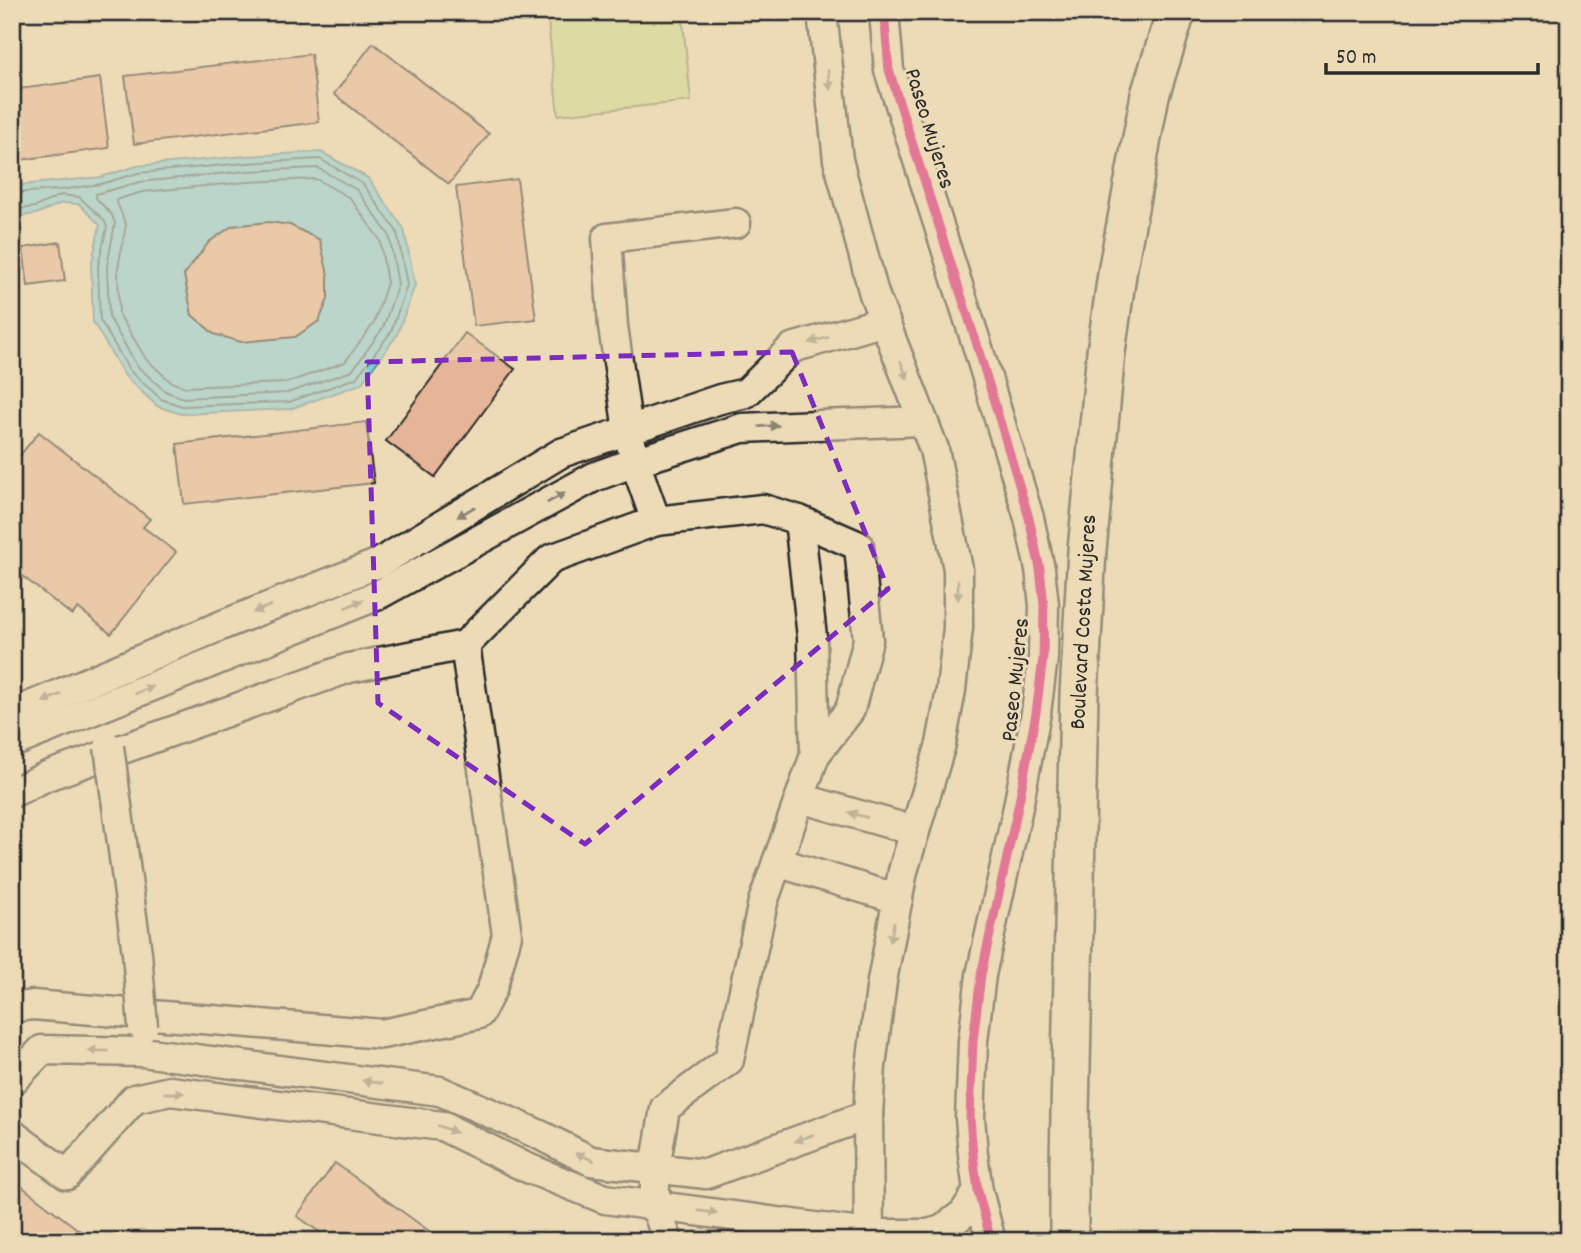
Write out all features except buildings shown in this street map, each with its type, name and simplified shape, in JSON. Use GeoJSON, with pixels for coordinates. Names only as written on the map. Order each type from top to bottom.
{"type":"FeatureCollection","features":[{"type":"Feature","properties":{"kind":"main road","name":"Boulevard Costa Mujeres"},"geometry":{"type":"LineString","coordinates":[[1069,1241],[1079,695],[1087,550],[1106,352],[1118,267],[1150,96],[1176,12]]}},
{"type":"Feature","properties":{"kind":"street"},"geometry":{"type":"LineString","coordinates":[[822,12],[838,160],[874,294],[934,449],[958,569],[958,628],[951,690],[941,744],[898,899],[882,981],[871,1066],[868,1115],[869,1237]]}},
{"type":"Feature","properties":{"kind":"street","name":"Paseo Mujeres"},"geometry":{"type":"LineString","coordinates":[[884,12],[889,70],[1029,518],[1044,604],[1043,658],[1036,713],[981,975],[975,1028],[970,1118],[978,1191],[991,1241]]}},
{"type":"Feature","properties":{"kind":"street"},"geometry":{"type":"LineString","coordinates":[[656,522],[635,462],[628,431],[613,326],[607,238],[736,223]]}},
{"type":"Feature","properties":{"kind":"street"},"geometry":{"type":"LineString","coordinates":[[12,714],[225,624],[379,563],[561,453],[720,399],[746,393],[792,348],[885,321]]}},
{"type":"Feature","properties":{"kind":"street"},"geometry":{"type":"LineString","coordinates":[[12,743],[376,596],[594,477],[635,462],[742,428],[923,421]]}},
{"type":"Feature","properties":{"kind":"street"},"geometry":{"type":"LineString","coordinates":[[12,793],[47,776],[349,668],[465,645],[551,559],[656,522],[763,509],[799,520],[859,546],[868,640],[850,710],[815,755],[763,902],[729,1060],[665,1108],[655,1168],[655,1205],[668,1241]]}},
{"type":"Feature","properties":{"kind":"street"},"geometry":{"type":"LineString","coordinates":[[799,520],[812,637],[815,755]]}},
{"type":"Feature","properties":{"kind":"street"},"geometry":{"type":"LineString","coordinates":[[12,1008],[33,1005],[382,1034],[479,1014],[492,989],[507,934],[465,645]]}},
{"type":"Feature","properties":{"kind":"street"},"geometry":{"type":"LineString","coordinates":[[12,1134],[66,1175],[134,1099],[143,1040],[137,953],[103,706]]}},
{"type":"Feature","properties":{"kind":"street"},"geometry":{"type":"LineString","coordinates":[[800,798],[915,831]]}},
{"type":"Feature","properties":{"kind":"street"},"geometry":{"type":"LineString","coordinates":[[777,862],[898,899]]}},
{"type":"Feature","properties":{"kind":"street"},"geometry":{"type":"LineString","coordinates":[[12,1081],[43,1050],[143,1040],[440,1091],[540,1135],[591,1161],[706,1174],[868,1115]]}},
{"type":"Feature","properties":{"kind":"street"},"geometry":{"type":"LineString","coordinates":[[134,1099],[170,1091],[442,1126],[525,1167],[605,1199],[869,1237],[928,1234],[942,1230],[964,1213],[978,1191]]}},
{"type":"Feature","properties":{"kind":"street"},"geometry":{"type":"LineString","coordinates":[[525,1167],[540,1135]]}},
{"type":"Feature","properties":{"kind":"highlighted area"},"geometry":{"type":"Polygon","coordinates":[[[792,352],[888,589],[585,844],[378,703],[367,362],[792,352]]]}},
{"type":"Feature","properties":{"kind":"green space"},"geometry":{"type":"Polygon","coordinates":[[[547,12],[682,12],[691,101],[558,115],[547,12]]]}},
{"type":"Feature","properties":{"kind":"water"},"geometry":{"type":"Polygon","coordinates":[[[321,152],[368,178],[404,229],[415,285],[397,335],[361,384],[290,409],[181,414],[157,406],[125,376],[93,322],[91,266],[100,225],[79,204],[62,203],[36,214],[12,217],[12,186],[101,177],[137,166],[321,152]]]}},
{"type":"Feature","properties":{"kind":"cycle path"},"geometry":{"type":"LineString","coordinates":[[884,12],[889,70],[1029,518],[1040,569],[1044,605],[1043,658],[1036,713],[981,975],[973,1041],[970,1118],[973,1154],[978,1191],[991,1241]]}}]}
